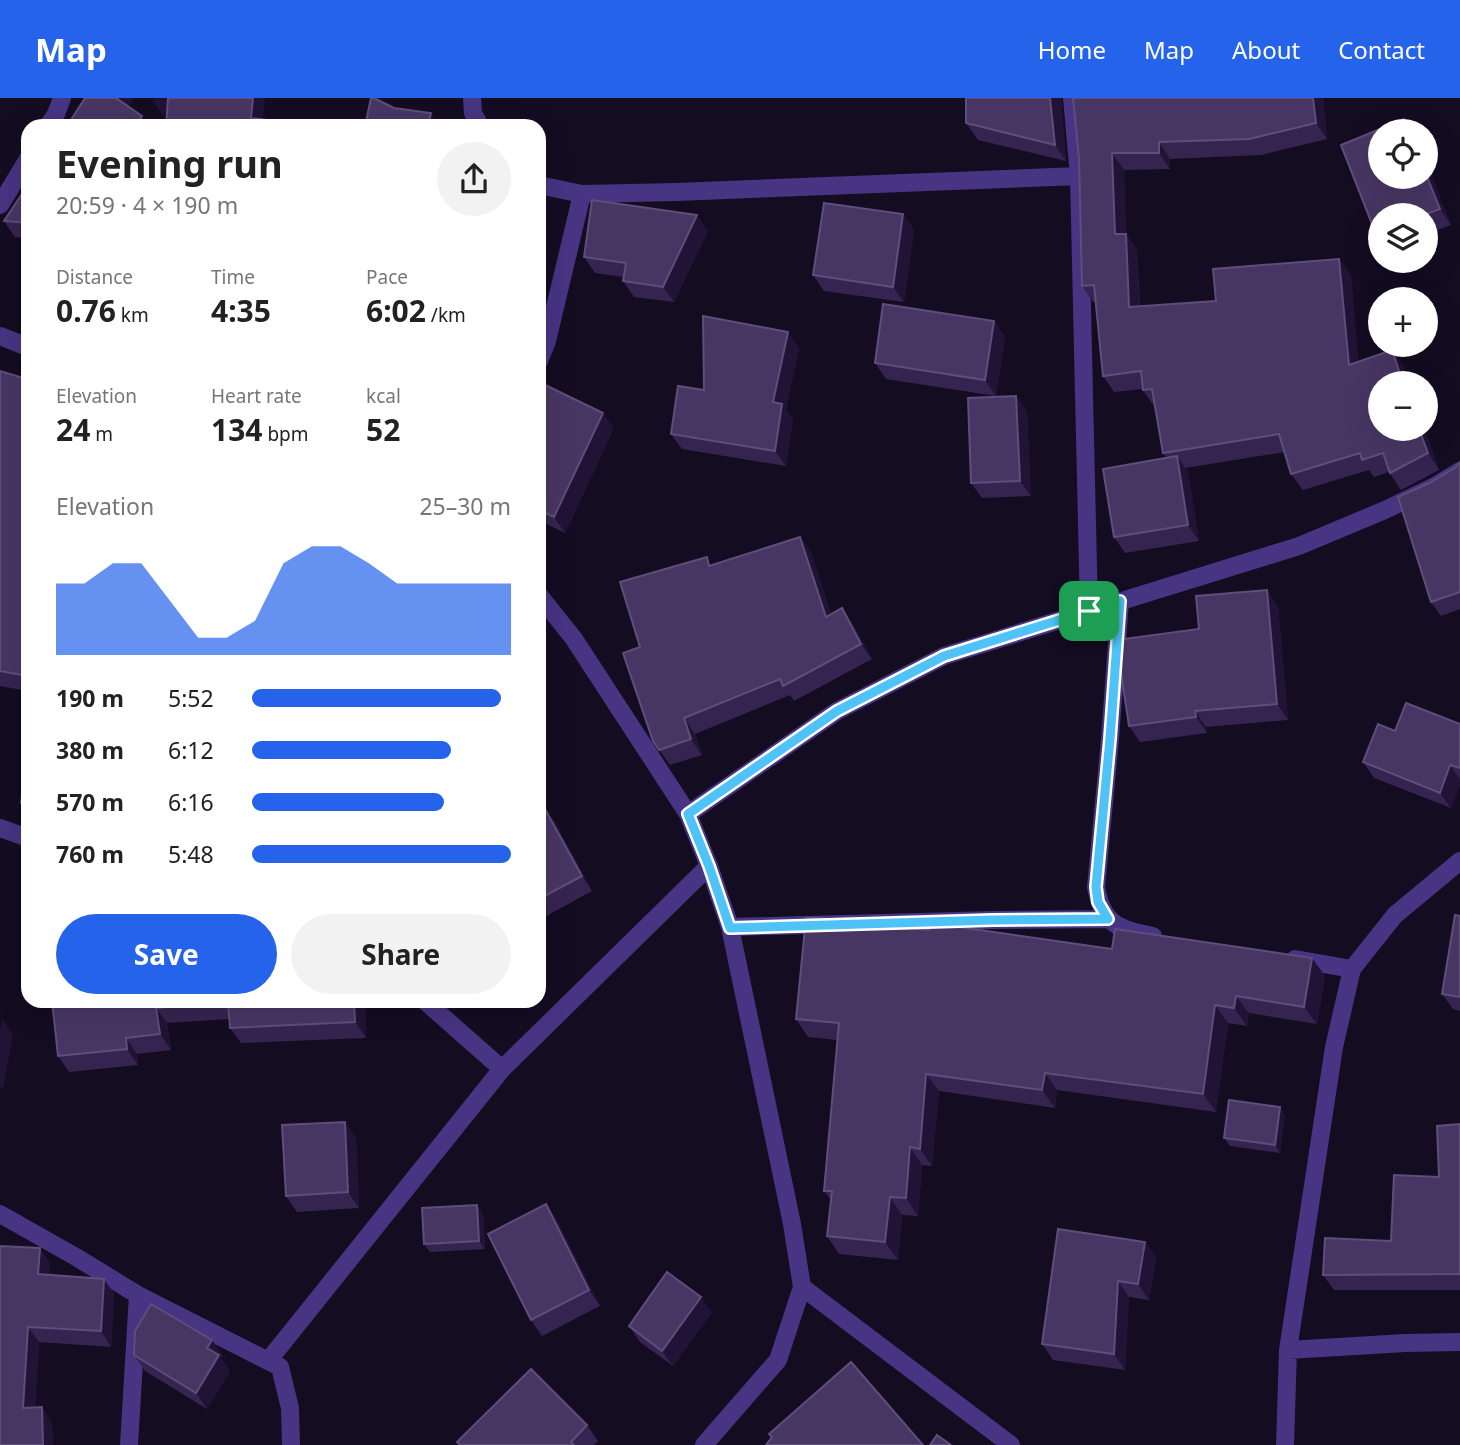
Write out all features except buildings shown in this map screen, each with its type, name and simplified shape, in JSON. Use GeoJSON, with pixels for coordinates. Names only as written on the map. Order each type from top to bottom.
{"type":"FeatureCollection","features":[{"type":"Feature","properties":{"kind":"street"},"geometry":{"type":"LineString","coordinates":[[53,119],[62,98]]}},
{"type":"Feature","properties":{"kind":"street"},"geometry":{"type":"LineString","coordinates":[[472,98],[476,119]]}},
{"type":"Feature","properties":{"kind":"street"},"geometry":{"type":"LineString","coordinates":[[1072,98],[1079,176],[1089,611]]}},
{"type":"Feature","properties":{"kind":"street"},"geometry":{"type":"LineString","coordinates":[[0,205],[21,170]]}},
{"type":"Feature","properties":{"kind":"street"},"geometry":{"type":"LineString","coordinates":[[546,186],[582,194],[1079,176]]}},
{"type":"Feature","properties":{"kind":"street"},"geometry":{"type":"LineString","coordinates":[[546,344],[582,194]]}},
{"type":"Feature","properties":{"kind":"street"},"geometry":{"type":"LineString","coordinates":[[0,336],[21,344]]}},
{"type":"Feature","properties":{"kind":"street"},"geometry":{"type":"LineString","coordinates":[[688,814],[837,711],[944,656],[1298,546],[1385,510],[1436,486],[1460,471]]}},
{"type":"Feature","properties":{"kind":"street"},"geometry":{"type":"LineString","coordinates":[[1108,919],[1098,902],[1096,887],[1120,601]]}},
{"type":"Feature","properties":{"kind":"street"},"geometry":{"type":"LineString","coordinates":[[546,604],[574,639],[688,814],[709,866],[730,928],[792,1224],[802,1287],[778,1360],[704,1445]]}},
{"type":"Feature","properties":{"kind":"street"},"geometry":{"type":"LineString","coordinates":[[0,828],[21,836]]}},
{"type":"Feature","properties":{"kind":"street"},"geometry":{"type":"LineString","coordinates":[[1285,1445],[1288,1350],[1334,1047],[1352,969],[1395,915],[1460,861]]}},
{"type":"Feature","properties":{"kind":"street"},"geometry":{"type":"LineString","coordinates":[[268,1361],[502,1069],[709,866]]}},
{"type":"Feature","properties":{"kind":"street"},"geometry":{"type":"LineString","coordinates":[[730,928],[1108,919],[1132,932],[1174,939]]}},
{"type":"Feature","properties":{"kind":"street"},"geometry":{"type":"LineString","coordinates":[[1284,958],[1352,969]]}},
{"type":"Feature","properties":{"kind":"street"},"geometry":{"type":"LineString","coordinates":[[433,1008],[502,1069]]}},
{"type":"Feature","properties":{"kind":"street"},"geometry":{"type":"LineString","coordinates":[[0,1214],[138,1295],[280,1367],[289,1408],[291,1445]]}},
{"type":"Feature","properties":{"kind":"street"},"geometry":{"type":"LineString","coordinates":[[802,1287],[1012,1445]]}},
{"type":"Feature","properties":{"kind":"street"},"geometry":{"type":"LineString","coordinates":[[129,1445],[138,1295]]}},
{"type":"Feature","properties":{"kind":"street"},"geometry":{"type":"LineString","coordinates":[[1288,1350],[1460,1342]]}},
{"type":"Feature","properties":{"kind":"route"},"geometry":{"type":"LineString","coordinates":[[1120,601],[1096,887],[1098,902],[1108,919],[730,928],[688,814],[837,711],[944,656],[1089,611],[1120,601]]}}]}
